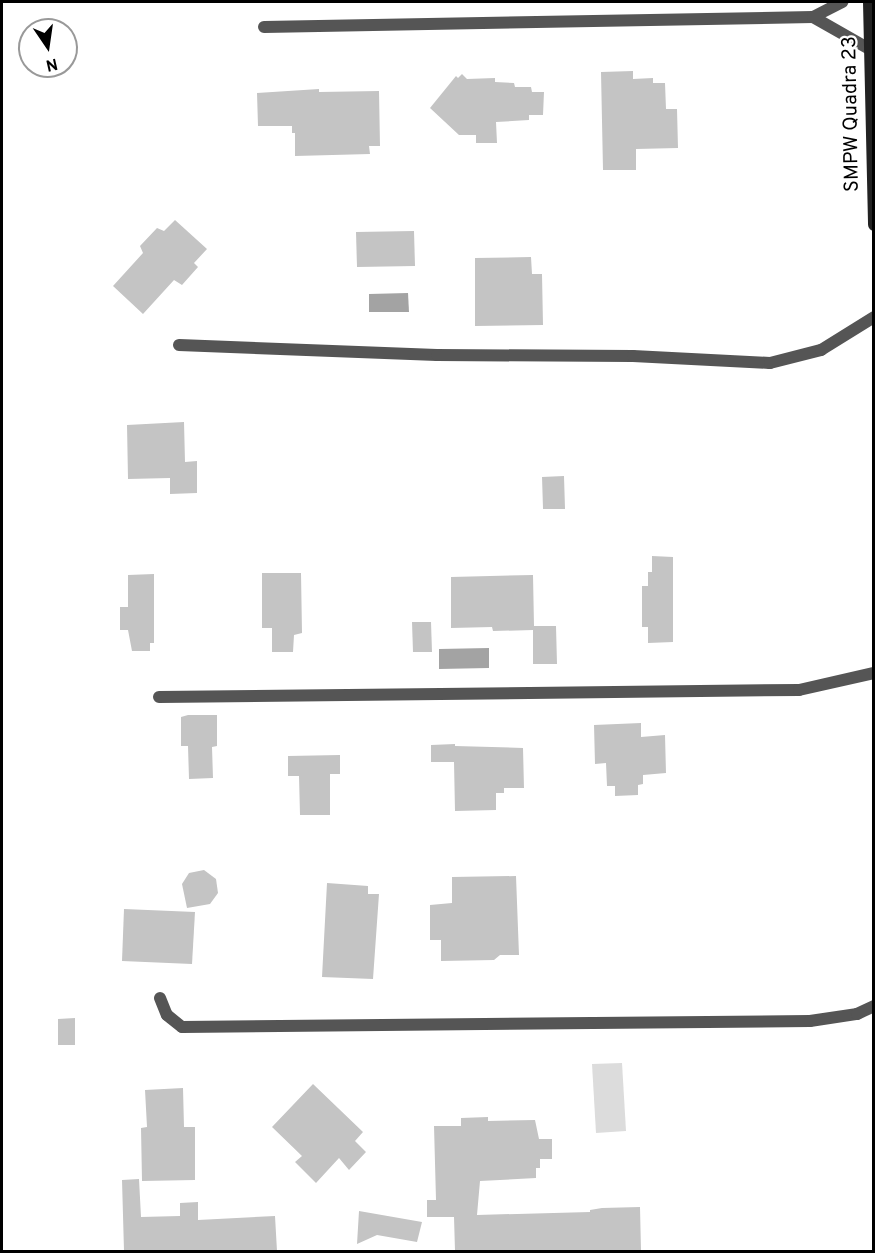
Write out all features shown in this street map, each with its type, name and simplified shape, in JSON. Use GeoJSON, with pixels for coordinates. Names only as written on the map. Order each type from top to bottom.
{"type":"FeatureCollection","features":[{"type":"Feature","properties":{"kind":"street"},"geometry":{"type":"LineString","coordinates":[[264,27],[813,17],[842,2]]}},
{"type":"Feature","properties":{"kind":"street","name":"SMPW Quadra 23"},"geometry":{"type":"LineString","coordinates":[[869,2],[872,66],[873,225]]}},
{"type":"Feature","properties":{"kind":"street"},"geometry":{"type":"LineString","coordinates":[[813,17],[871,50]]}},
{"type":"Feature","properties":{"kind":"street"},"geometry":{"type":"LineString","coordinates":[[179,345],[436,355],[633,356],[770,363],[821,350],[873,317]]}},
{"type":"Feature","properties":{"kind":"street"},"geometry":{"type":"LineString","coordinates":[[159,697],[798,690],[873,673]]}},
{"type":"Feature","properties":{"kind":"street"},"geometry":{"type":"LineString","coordinates":[[160,999],[167,1015],[182,1027],[810,1021],[857,1014],[873,1006]]}},
{"type":"Feature","properties":{"kind":"shaded area"},"geometry":{"type":"Polygon","coordinates":[[[408,293],[409,312],[369,312],[369,294],[408,293]]]}},
{"type":"Feature","properties":{"kind":"shaded area"},"geometry":{"type":"Polygon","coordinates":[[[489,648],[489,668],[439,669],[439,649],[489,648]]]}},
{"type":"Feature","properties":{"kind":"shaded area"},"geometry":{"type":"Polygon","coordinates":[[[622,1063],[626,1131],[596,1133],[592,1064],[622,1063]]]}},
{"type":"Feature","properties":{"kind":"building"},"geometry":{"type":"Polygon","coordinates":[[[633,71],[633,79],[653,78],[653,83],[665,83],[666,109],[677,109],[678,148],[636,149],[636,170],[603,170],[601,72],[633,71]]]}},
{"type":"Feature","properties":{"kind":"building"},"geometry":{"type":"Polygon","coordinates":[[[462,74],[467,79],[495,78],[495,82],[514,83],[515,87],[531,87],[532,92],[544,92],[543,115],[529,115],[529,120],[496,122],[497,143],[476,143],[476,135],[459,135],[430,108],[456,76],[458,78],[462,74]]]}},
{"type":"Feature","properties":{"kind":"building"},"geometry":{"type":"Polygon","coordinates":[[[319,89],[319,92],[379,91],[380,146],[369,146],[370,154],[295,156],[295,133],[292,133],[292,126],[258,126],[257,93],[319,89]]]}},
{"type":"Feature","properties":{"kind":"building"},"geometry":{"type":"Polygon","coordinates":[[[175,220],[207,249],[194,263],[198,267],[182,285],[174,280],[143,314],[113,286],[143,253],[140,246],[157,228],[164,231],[175,220]]]}},
{"type":"Feature","properties":{"kind":"building"},"geometry":{"type":"Polygon","coordinates":[[[414,231],[415,266],[357,267],[356,232],[414,231]]]}},
{"type":"Feature","properties":{"kind":"building"},"geometry":{"type":"Polygon","coordinates":[[[531,257],[532,274],[542,274],[543,325],[475,326],[475,258],[531,257]]]}},
{"type":"Feature","properties":{"kind":"building"},"geometry":{"type":"Polygon","coordinates":[[[184,422],[185,462],[197,461],[197,493],[170,494],[170,478],[128,479],[127,425],[184,422]]]}},
{"type":"Feature","properties":{"kind":"building"},"geometry":{"type":"Polygon","coordinates":[[[564,476],[565,509],[543,509],[542,477],[564,476]]]}},
{"type":"Feature","properties":{"kind":"building"},"geometry":{"type":"Polygon","coordinates":[[[652,556],[673,557],[673,642],[648,643],[648,627],[642,627],[642,586],[648,586],[648,572],[652,572],[652,556]]]}},
{"type":"Feature","properties":{"kind":"building"},"geometry":{"type":"Polygon","coordinates":[[[262,573],[301,573],[302,633],[294,635],[293,652],[272,652],[272,628],[262,628],[262,573]]]}},
{"type":"Feature","properties":{"kind":"building"},"geometry":{"type":"Polygon","coordinates":[[[154,574],[154,643],[150,643],[150,651],[132,651],[128,630],[120,630],[120,607],[128,607],[128,575],[154,574]]]}},
{"type":"Feature","properties":{"kind":"building"},"geometry":{"type":"Polygon","coordinates":[[[533,575],[534,626],[556,626],[557,664],[533,664],[533,630],[493,631],[492,627],[451,628],[451,577],[533,575]]]}},
{"type":"Feature","properties":{"kind":"building"},"geometry":{"type":"Polygon","coordinates":[[[412,622],[431,622],[432,652],[413,652],[412,622]]]}},
{"type":"Feature","properties":{"kind":"building"},"geometry":{"type":"Polygon","coordinates":[[[217,715],[217,746],[212,747],[213,778],[189,779],[188,746],[181,746],[181,717],[217,715]]]}},
{"type":"Feature","properties":{"kind":"building"},"geometry":{"type":"Polygon","coordinates":[[[641,723],[641,737],[665,735],[666,773],[643,775],[643,784],[638,785],[638,795],[615,796],[615,786],[607,786],[606,763],[595,764],[594,725],[641,723]]]}},
{"type":"Feature","properties":{"kind":"building"},"geometry":{"type":"Polygon","coordinates":[[[455,744],[455,746],[523,748],[524,788],[504,788],[504,793],[496,793],[496,810],[455,811],[454,762],[431,762],[431,745],[455,744]]]}},
{"type":"Feature","properties":{"kind":"building"},"geometry":{"type":"Polygon","coordinates":[[[340,755],[340,774],[330,774],[330,815],[300,815],[299,776],[288,776],[288,756],[340,755]]]}},
{"type":"Feature","properties":{"kind":"building"},"geometry":{"type":"Polygon","coordinates":[[[204,870],[216,879],[218,893],[210,904],[187,908],[182,884],[189,873],[204,870]]]}},
{"type":"Feature","properties":{"kind":"building"},"geometry":{"type":"Polygon","coordinates":[[[516,876],[519,955],[500,955],[494,960],[441,961],[441,940],[430,940],[430,905],[452,903],[452,877],[516,876]]]}},
{"type":"Feature","properties":{"kind":"building"},"geometry":{"type":"Polygon","coordinates":[[[327,883],[368,886],[368,894],[379,894],[373,979],[322,977],[327,883]]]}},
{"type":"Feature","properties":{"kind":"building"},"geometry":{"type":"Polygon","coordinates":[[[124,909],[195,912],[192,964],[122,961],[124,909]]]}},
{"type":"Feature","properties":{"kind":"building"},"geometry":{"type":"Polygon","coordinates":[[[75,1018],[75,1045],[58,1045],[58,1019],[75,1018]]]}},
{"type":"Feature","properties":{"kind":"building"},"geometry":{"type":"Polygon","coordinates":[[[313,1084],[363,1132],[355,1141],[366,1152],[349,1170],[339,1158],[316,1183],[295,1162],[302,1156],[272,1127],[313,1084]]]}},
{"type":"Feature","properties":{"kind":"building"},"geometry":{"type":"Polygon","coordinates":[[[183,1088],[184,1127],[195,1127],[195,1180],[142,1181],[141,1128],[147,1127],[145,1090],[183,1088]]]}},
{"type":"Feature","properties":{"kind":"building"},"geometry":{"type":"Polygon","coordinates":[[[488,1117],[488,1121],[535,1120],[539,1139],[552,1139],[552,1159],[540,1159],[540,1168],[536,1168],[536,1178],[480,1181],[477,1215],[590,1212],[590,1210],[602,1208],[640,1207],[641,1251],[455,1251],[454,1217],[427,1217],[427,1200],[436,1200],[434,1126],[461,1126],[461,1118],[488,1117]]]}},
{"type":"Feature","properties":{"kind":"building"},"geometry":{"type":"Polygon","coordinates":[[[139,1179],[141,1217],[180,1216],[180,1203],[198,1202],[198,1220],[275,1216],[277,1251],[124,1251],[122,1180],[139,1179]]]}},
{"type":"Feature","properties":{"kind":"building"},"geometry":{"type":"Polygon","coordinates":[[[359,1211],[422,1222],[417,1242],[377,1235],[357,1244],[359,1211]]]}}]}
